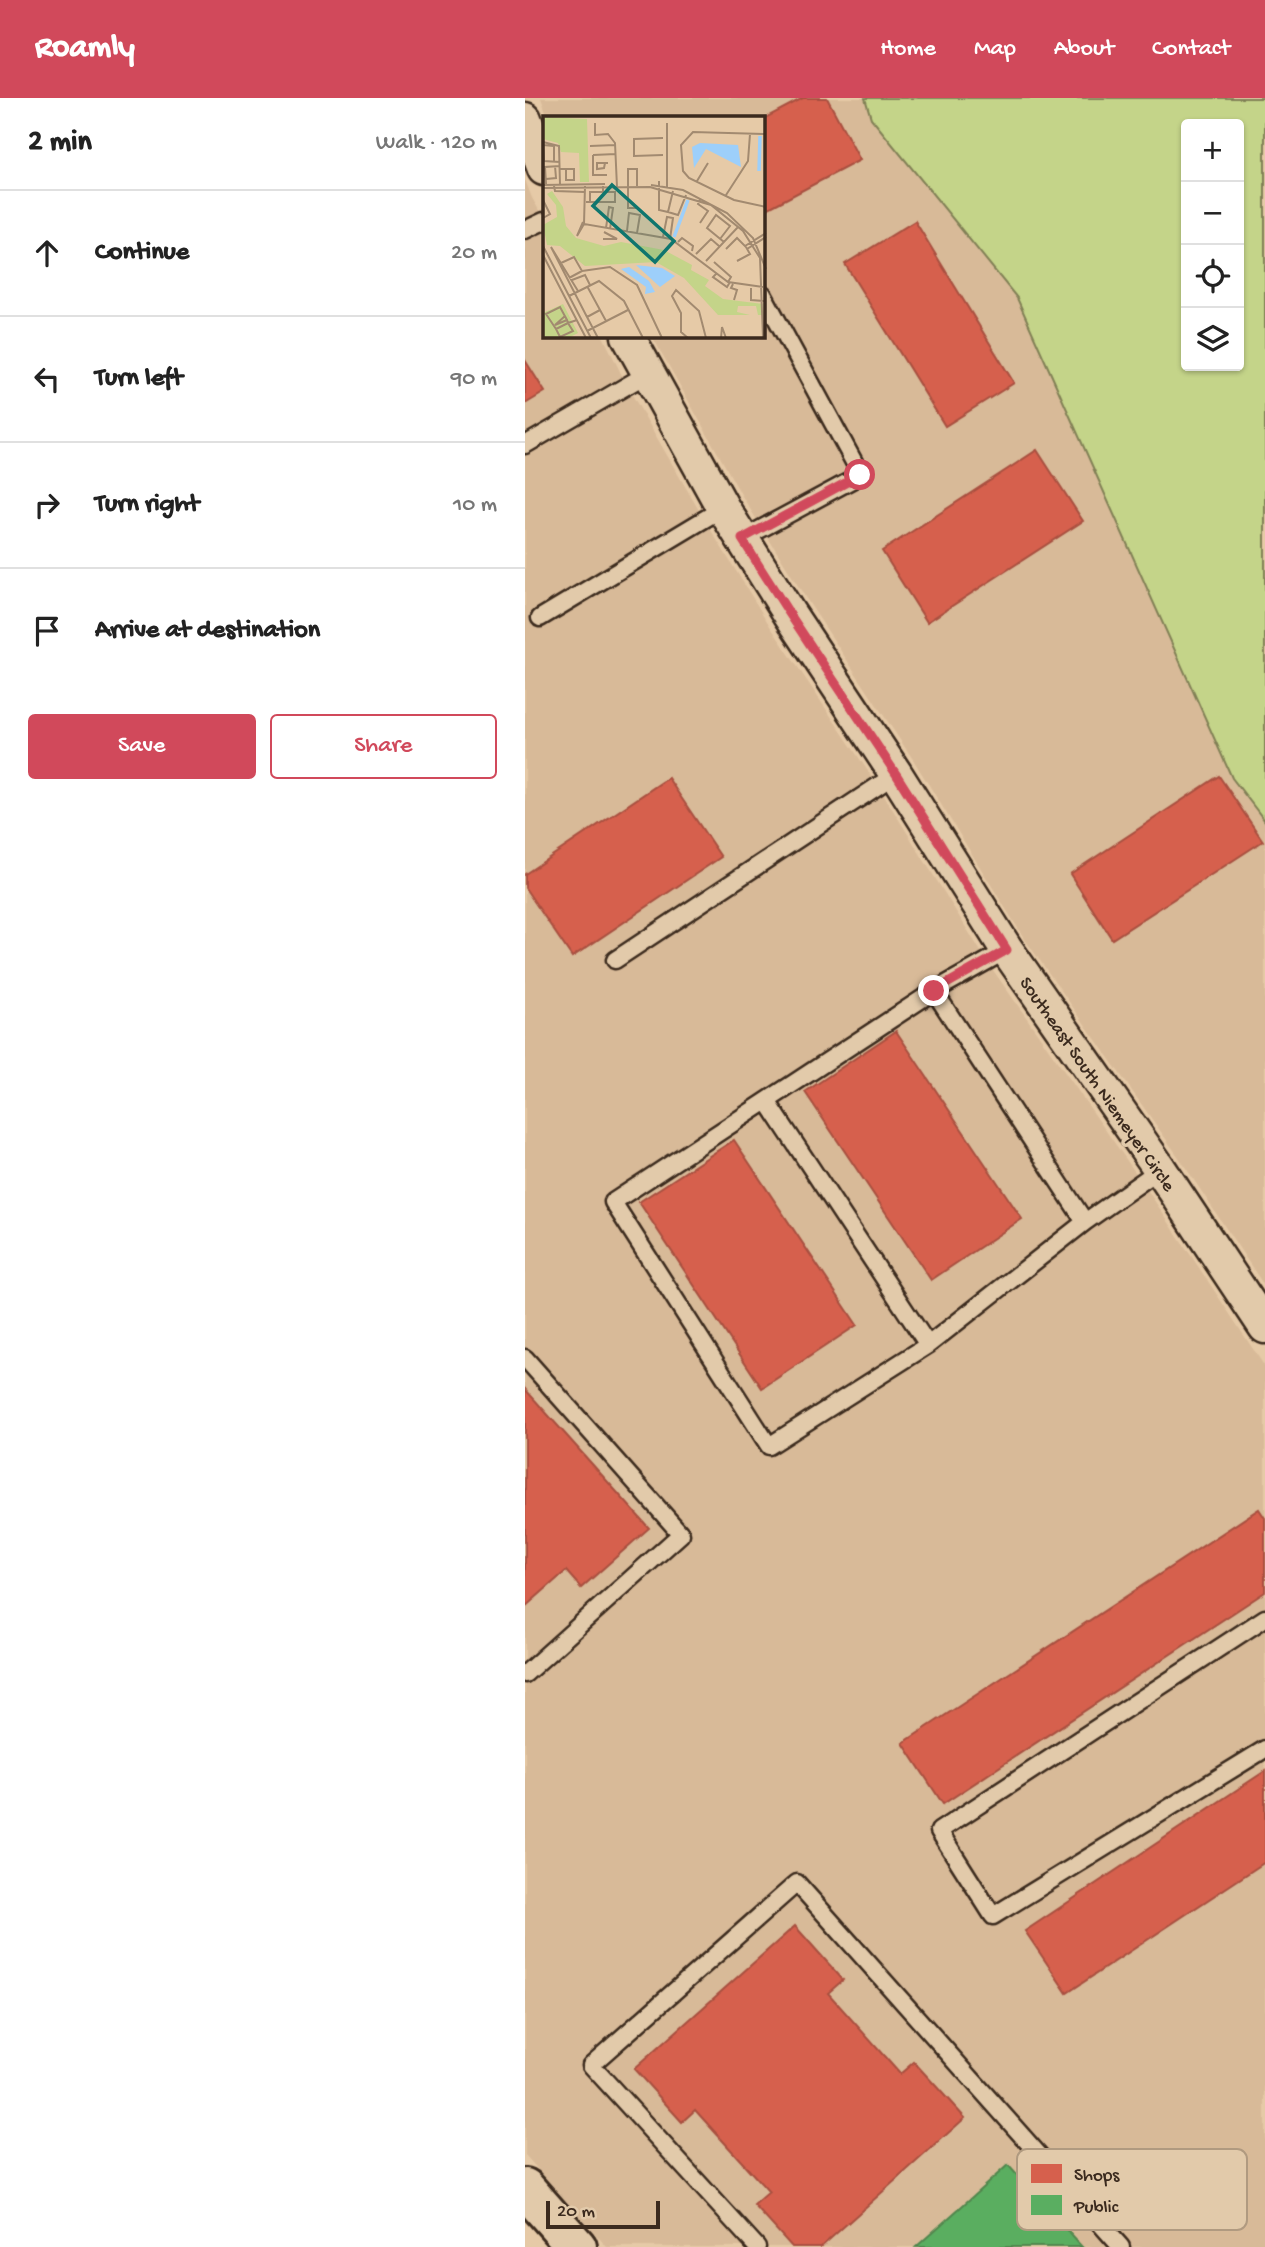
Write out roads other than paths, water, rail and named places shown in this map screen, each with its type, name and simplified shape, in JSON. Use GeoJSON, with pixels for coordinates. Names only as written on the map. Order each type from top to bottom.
{"type":"FeatureCollection","features":[{"type":"Feature","properties":{"kind":"street"},"geometry":{"type":"LineString","coordinates":[[525,119],[543,166]]}},
{"type":"Feature","properties":{"kind":"street","name":"Southeast South Niemeyer Circle"},"geometry":{"type":"LineString","coordinates":[[629,338],[723,508],[789,613],[896,774],[1007,950],[1160,1169],[1265,1327]]}},
{"type":"Feature","properties":{"kind":"street"},"geometry":{"type":"LineString","coordinates":[[525,2188],[577,2247]]}},
{"type":"Feature","properties":{"kind":"lane"},"geometry":{"type":"LineString","coordinates":[[525,230],[543,221]]}},
{"type":"Feature","properties":{"kind":"lane"},"geometry":{"type":"LineString","coordinates":[[742,539],[860,475],[765,298]]}},
{"type":"Feature","properties":{"kind":"lane"},"geometry":{"type":"LineString","coordinates":[[525,445],[647,374]]}},
{"type":"Feature","properties":{"kind":"lane"},"geometry":{"type":"LineString","coordinates":[[540,618],[723,508]]}},
{"type":"Feature","properties":{"kind":"lane"},"geometry":{"type":"LineString","coordinates":[[615,960],[896,774]]}},
{"type":"Feature","properties":{"kind":"lane"},"geometry":{"type":"LineString","coordinates":[[1007,950],[934,991],[613,1202],[769,1446],[928,1345],[1085,1222],[1160,1169]]}},
{"type":"Feature","properties":{"kind":"lane"},"geometry":{"type":"LineString","coordinates":[[934,991],[1085,1222]]}},
{"type":"Feature","properties":{"kind":"lane"},"geometry":{"type":"LineString","coordinates":[[767,1101],[928,1345]]}},
{"type":"Feature","properties":{"kind":"lane"},"geometry":{"type":"LineString","coordinates":[[525,1358],[681,1534],[525,1674]]}},
{"type":"Feature","properties":{"kind":"lane"},"geometry":{"type":"LineString","coordinates":[[1265,1618],[939,1831],[993,1916],[1265,1749]]}},
{"type":"Feature","properties":{"kind":"lane"},"geometry":{"type":"LineString","coordinates":[[757,2247],[591,2065],[797,1883],[1034,2149]]}},
{"type":"Feature","properties":{"kind":"lane"},"geometry":{"type":"LineString","coordinates":[[1106,2230],[1121,2247]]}}]}
